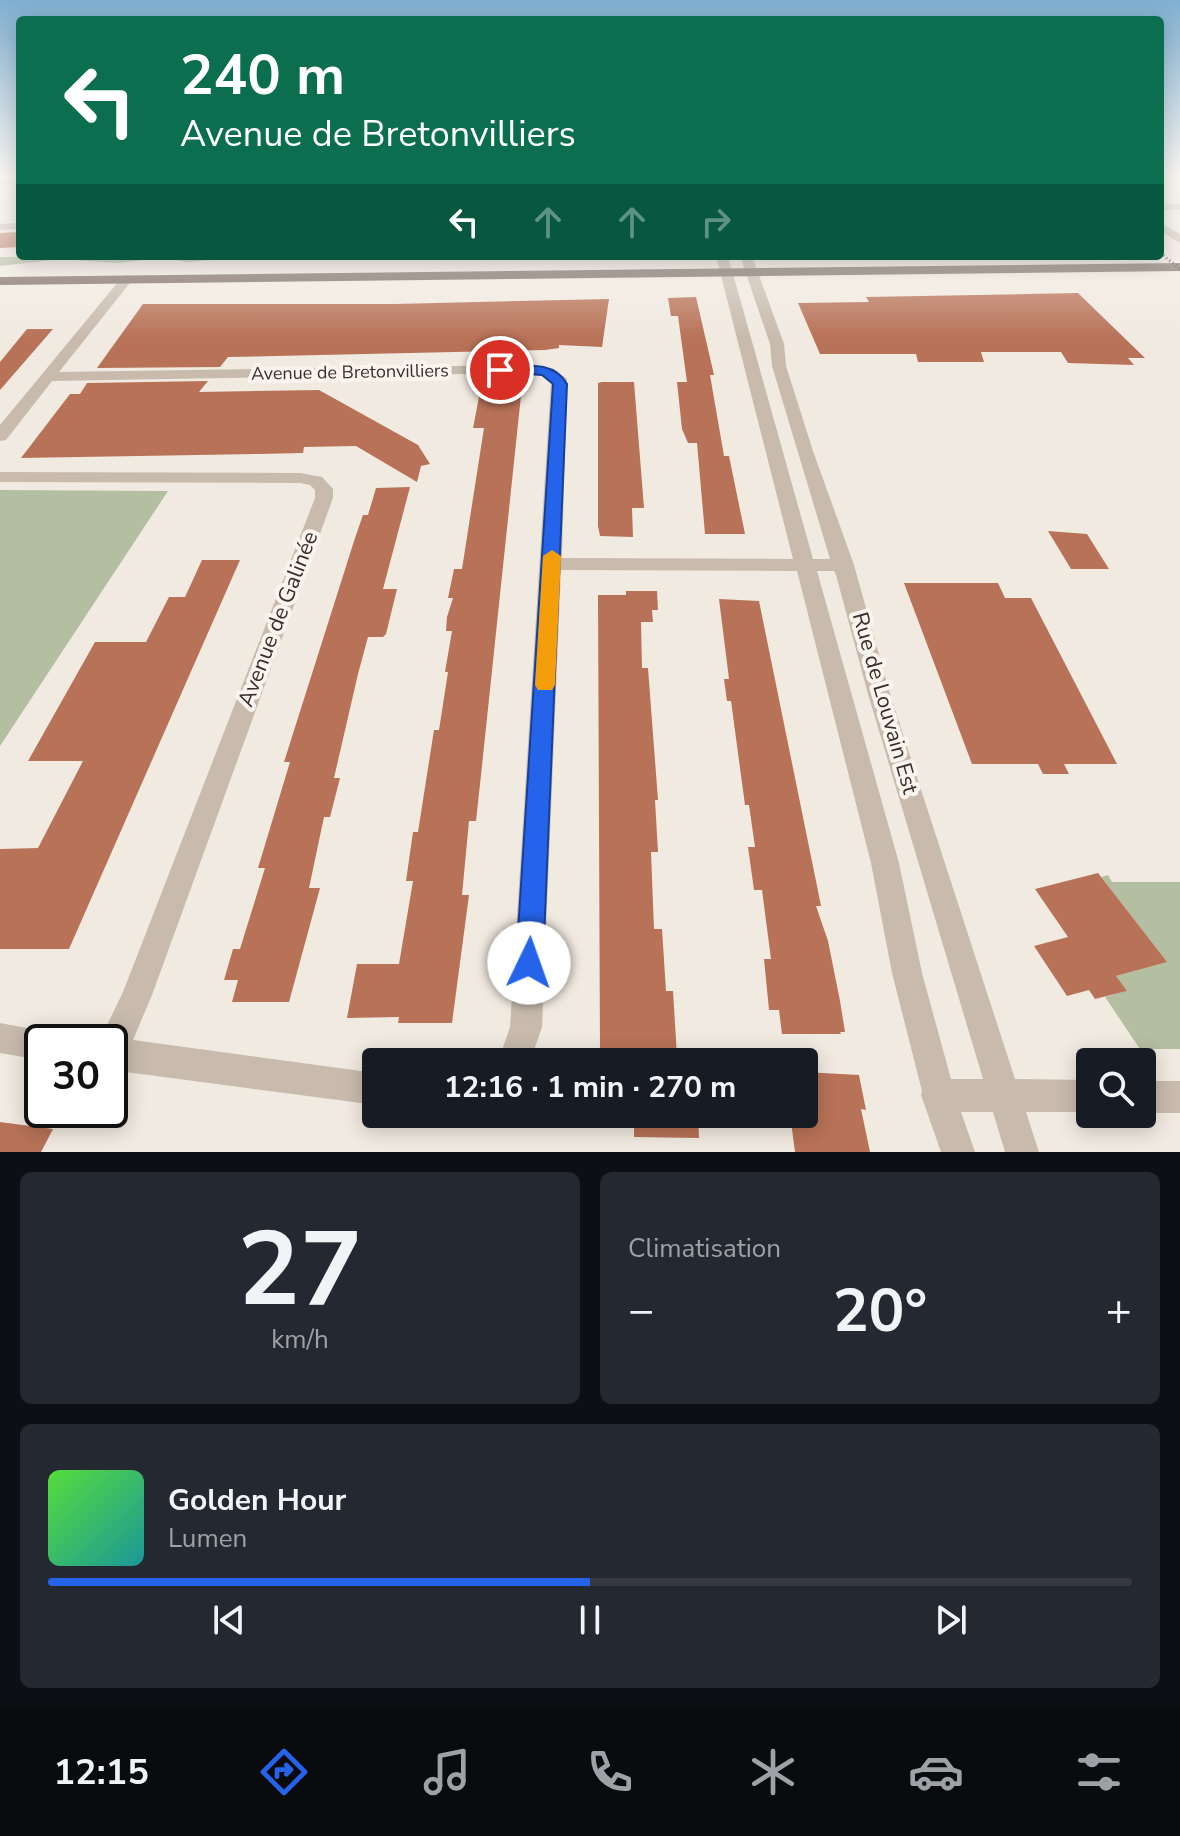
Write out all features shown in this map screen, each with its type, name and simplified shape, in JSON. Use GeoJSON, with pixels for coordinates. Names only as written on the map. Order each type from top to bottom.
{"type":"FeatureCollection","features":[{"type":"Feature","properties":{"kind":"main road"},"geometry":{"type":"LineString","coordinates":[[753,274],[1180,267]]}},
{"type":"Feature","properties":{"kind":"main road"},"geometry":{"type":"LineString","coordinates":[[0,281],[124,283],[727,274],[1180,274]]}},
{"type":"Feature","properties":{"kind":"main road"},"geometry":{"type":"LineString","coordinates":[[0,289],[124,283]]}},
{"type":"Feature","properties":{"kind":"street","name":"Rue de Louvain Est"},"geometry":{"type":"LineString","coordinates":[[723,260],[885,863],[899,947],[937,1095],[958,1152]]}},
{"type":"Feature","properties":{"kind":"street","name":"Rue de Louvain Est"},"geometry":{"type":"LineString","coordinates":[[748,260],[777,344],[783,380],[872,654],[879,694],[1022,1152]]}},
{"type":"Feature","properties":{"kind":"street"},"geometry":{"type":"LineString","coordinates":[[0,436],[124,283]]}},
{"type":"Feature","properties":{"kind":"street","name":"Avenue de Bretonvilliers"},"geometry":{"type":"LineString","coordinates":[[49,377],[530,369],[549,372],[560,384],[526,1027],[519,1048]]}},
{"type":"Feature","properties":{"kind":"street","name":"Avenue de Galinée"},"geometry":{"type":"LineString","coordinates":[[0,477],[300,478],[316,481],[324,489],[324,498],[123,1024]]}},
{"type":"Feature","properties":{"kind":"street"},"geometry":{"type":"LineString","coordinates":[[551,564],[844,565]]}},
{"type":"Feature","properties":{"kind":"street"},"geometry":{"type":"LineString","coordinates":[[0,1038],[24,1041]]}},
{"type":"Feature","properties":{"kind":"street"},"geometry":{"type":"LineString","coordinates":[[128,1056],[362,1087]]}},
{"type":"Feature","properties":{"kind":"street"},"geometry":{"type":"LineString","coordinates":[[937,1095],[1076,1096]]}},
{"type":"Feature","properties":{"kind":"street"},"geometry":{"type":"LineString","coordinates":[[1156,1097],[1180,1097]]}},
{"type":"Feature","properties":{"kind":"green space"},"geometry":{"type":"Polygon","coordinates":[[[0,257],[16,257],[16,260],[51,260],[0,266],[0,257]]]}},
{"type":"Feature","properties":{"kind":"green space"},"geometry":{"type":"Polygon","coordinates":[[[74,260],[145,260],[117,263],[74,260]]]}},
{"type":"Feature","properties":{"kind":"green space"},"geometry":{"type":"Polygon","coordinates":[[[0,490],[168,491],[0,746],[0,490]]]}},
{"type":"Feature","properties":{"kind":"green space"},"geometry":{"type":"Polygon","coordinates":[[[1108,875],[1112,882],[1180,882],[1180,1049],[1139,1048],[1105,997],[1126,991],[1116,976],[1166,962],[1101,877],[1108,875]]]}},
{"type":"Feature","properties":{"kind":"building"},"geometry":{"type":"Polygon","coordinates":[[[16,232],[16,247],[0,248],[0,233],[16,232]]]}},
{"type":"Feature","properties":{"kind":"building"},"geometry":{"type":"Polygon","coordinates":[[[1078,293],[1145,358],[1128,358],[1134,365],[1068,363],[1061,352],[981,352],[984,362],[918,362],[916,354],[820,354],[798,303],[869,302],[866,297],[1078,293]]]}},
{"type":"Feature","properties":{"kind":"building"},"geometry":{"type":"Polygon","coordinates":[[[696,297],[714,375],[710,375],[724,456],[729,456],[745,534],[705,534],[697,443],[688,443],[682,429],[677,382],[687,382],[678,316],[671,316],[668,298],[696,297]]]}},
{"type":"Feature","properties":{"kind":"building"},"geometry":{"type":"Polygon","coordinates":[[[609,299],[602,347],[559,345],[559,348],[545,350],[228,357],[220,367],[97,368],[143,304],[395,304],[609,299]]]}},
{"type":"Feature","properties":{"kind":"building"},"geometry":{"type":"Polygon","coordinates":[[[27,329],[53,329],[0,390],[0,362],[27,329]]]}},
{"type":"Feature","properties":{"kind":"building"},"geometry":{"type":"Polygon","coordinates":[[[208,381],[199,392],[319,390],[418,445],[430,464],[421,466],[417,482],[356,446],[304,447],[303,453],[21,458],[70,394],[80,394],[87,383],[208,381]]]}},
{"type":"Feature","properties":{"kind":"building"},"geometry":{"type":"Polygon","coordinates":[[[634,382],[644,508],[632,508],[633,537],[600,536],[598,526],[598,383],[634,382]]]}},
{"type":"Feature","properties":{"kind":"building"},"geometry":{"type":"Polygon","coordinates":[[[522,386],[476,821],[469,821],[462,895],[469,895],[452,1023],[398,1023],[399,1017],[347,1018],[357,964],[399,964],[413,881],[406,881],[413,832],[418,832],[434,730],[439,730],[448,672],[445,672],[452,631],[446,631],[453,598],[448,598],[454,569],[462,569],[484,428],[473,428],[481,387],[522,386]]]}},
{"type":"Feature","properties":{"kind":"building"},"geometry":{"type":"Polygon","coordinates":[[[410,487],[383,589],[397,589],[386,634],[383,637],[368,637],[358,674],[334,778],[340,778],[330,817],[324,817],[309,888],[320,888],[289,1002],[232,1002],[238,980],[224,980],[233,949],[240,949],[265,868],[258,868],[290,762],[284,762],[355,538],[363,515],[368,515],[376,488],[410,487]]]}},
{"type":"Feature","properties":{"kind":"building"},"geometry":{"type":"Polygon","coordinates":[[[1048,531],[1087,534],[1109,569],[1071,569],[1048,531]]]}},
{"type":"Feature","properties":{"kind":"building"},"geometry":{"type":"Polygon","coordinates":[[[202,560],[240,560],[69,949],[0,949],[0,849],[38,848],[83,761],[28,761],[95,642],[146,642],[169,597],[185,597],[202,560]]]}},
{"type":"Feature","properties":{"kind":"building"},"geometry":{"type":"Polygon","coordinates":[[[904,583],[998,583],[1005,598],[1031,598],[1117,764],[1064,764],[1069,774],[1043,774],[1038,764],[972,764],[904,583]]]}},
{"type":"Feature","properties":{"kind":"building"},"geometry":{"type":"Polygon","coordinates":[[[626,591],[657,591],[658,610],[652,610],[653,622],[641,622],[642,668],[648,668],[658,800],[655,800],[658,852],[651,852],[654,929],[662,929],[666,991],[673,991],[677,1048],[600,1048],[598,595],[626,595],[626,591]]]}},
{"type":"Feature","properties":{"kind":"building"},"geometry":{"type":"Polygon","coordinates":[[[719,599],[759,601],[821,906],[816,906],[828,941],[840,1001],[845,1032],[841,1034],[782,1034],[779,1010],[769,1010],[764,959],[771,959],[762,890],[754,890],[748,847],[755,847],[749,805],[745,805],[731,701],[727,701],[724,679],[729,679],[719,599]]]}},
{"type":"Feature","properties":{"kind":"building"},"geometry":{"type":"Polygon","coordinates":[[[1098,873],[1167,962],[1116,976],[1127,991],[1095,999],[1089,990],[1067,996],[1034,946],[1068,937],[1035,889],[1098,873]]]}},
{"type":"Feature","properties":{"kind":"building"},"geometry":{"type":"Polygon","coordinates":[[[818,1073],[859,1075],[866,1110],[861,1109],[870,1152],[795,1152],[792,1128],[818,1128],[818,1073]]]}},
{"type":"Feature","properties":{"kind":"building"},"geometry":{"type":"Polygon","coordinates":[[[0,1122],[24,1125],[24,1128],[53,1129],[41,1152],[0,1152],[0,1122]]]}},
{"type":"Feature","properties":{"kind":"building"},"geometry":{"type":"Polygon","coordinates":[[[634,1128],[699,1128],[699,1138],[634,1137],[634,1128]]]}},
{"type":"Feature","properties":{"kind":"railway"},"geometry":{"type":"LineString","coordinates":[[1164,256],[1180,269]]}},
{"type":"Feature","properties":{"kind":"slow traffic"},"geometry":{"type":"LineString","coordinates":[[545,685],[552,556]]}},
{"type":"Feature","properties":{"kind":"route"},"geometry":{"type":"LineString","coordinates":[[500,370],[545,371],[556,376],[560,384],[529,963]]}}]}
